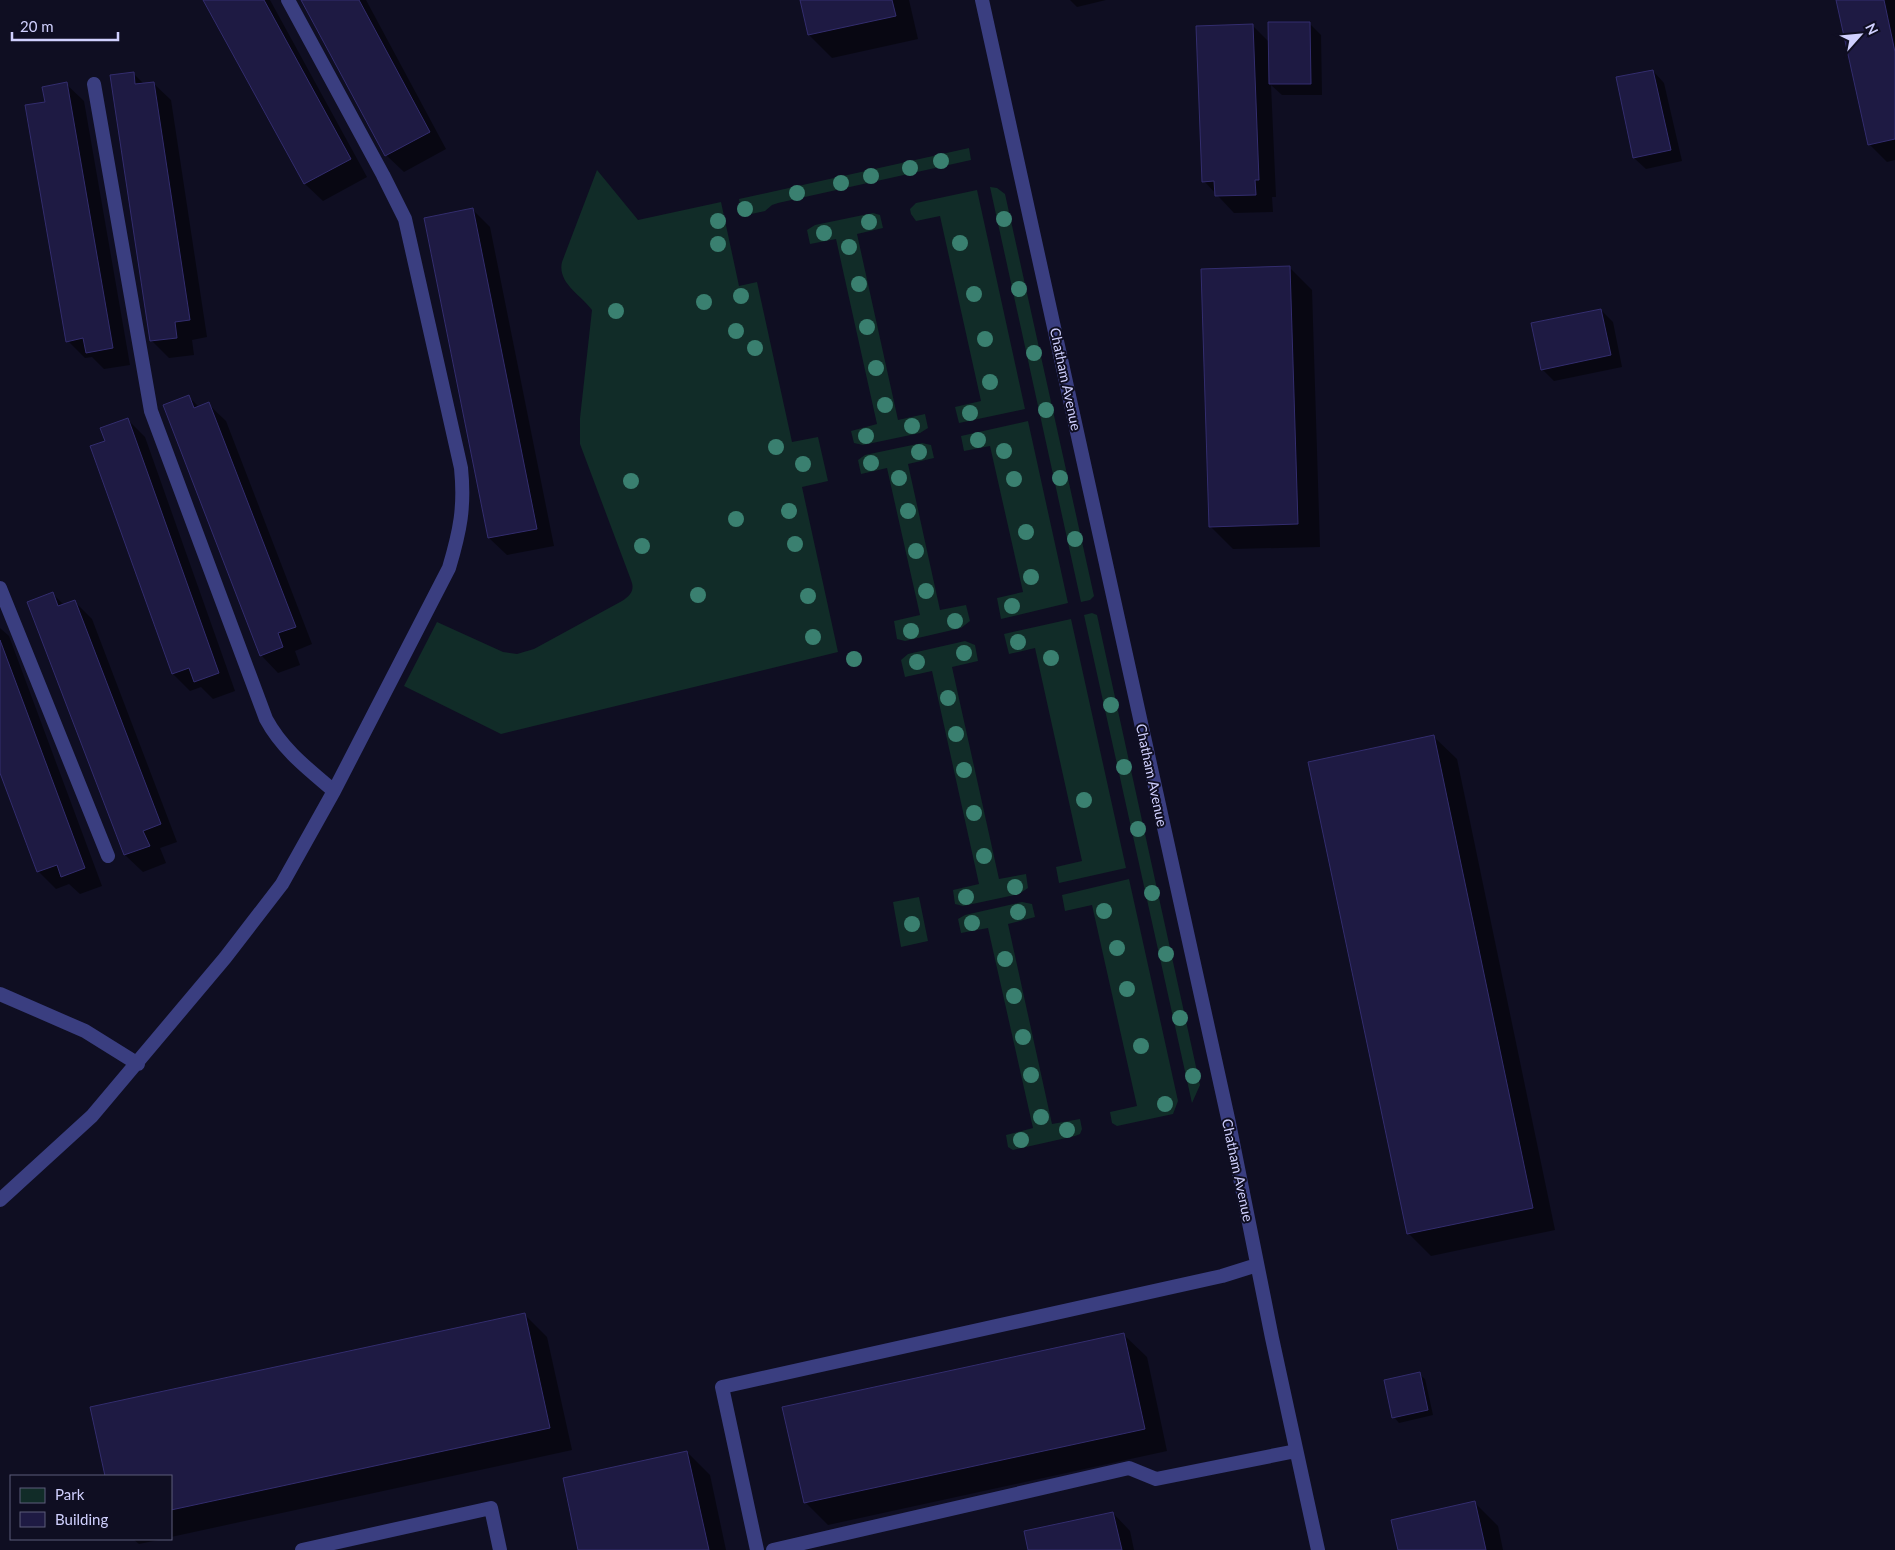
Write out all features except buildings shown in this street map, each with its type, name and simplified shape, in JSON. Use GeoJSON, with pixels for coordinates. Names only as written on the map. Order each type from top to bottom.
{"type":"FeatureCollection","features":[{"type":"Feature","properties":{"kind":"lane"},"geometry":{"type":"LineString","coordinates":[[0,1200],[92,1116],[138,1064],[225,958],[282,884],[334,791],[449,568],[462,522],[463,494],[461,468],[405,219],[288,0]]}},
{"type":"Feature","properties":{"kind":"lane","name":"Chatham Avenue"},"geometry":{"type":"LineString","coordinates":[[982,0],[1225,1103],[1318,1550]]}},
{"type":"Feature","properties":{"kind":"lane"},"geometry":{"type":"LineString","coordinates":[[94,84],[151,411],[266,718],[275,735],[297,760],[334,791]]}},
{"type":"Feature","properties":{"kind":"lane"},"geometry":{"type":"LineString","coordinates":[[0,588],[108,856]]}},
{"type":"Feature","properties":{"kind":"lane"},"geometry":{"type":"LineString","coordinates":[[0,994],[85,1031],[138,1064]]}},
{"type":"Feature","properties":{"kind":"lane"},"geometry":{"type":"LineString","coordinates":[[757,1550],[722,1388],[1222,1276],[1258,1265]]}},
{"type":"Feature","properties":{"kind":"lane"},"geometry":{"type":"LineString","coordinates":[[773,1550],[1129,1468],[1156,1479],[1296,1451]]}},
{"type":"Feature","properties":{"kind":"lane"},"geometry":{"type":"LineString","coordinates":[[302,1550],[491,1508],[500,1550]]}},
{"type":"Feature","properties":{"kind":"green space"},"geometry":{"type":"Polygon","coordinates":[[[969,148],[971,160],[778,203],[765,211],[742,216],[739,199],[969,148]]]}},
{"type":"Feature","properties":{"kind":"green space"},"geometry":{"type":"Polygon","coordinates":[[[597,170],[638,220],[721,202],[739,286],[757,282],[792,442],[818,437],[828,481],[802,487],[838,652],[501,734],[404,686],[437,622],[503,652],[517,654],[534,649],[622,601],[630,594],[632,589],[631,580],[580,444],[580,418],[592,310],[566,282],[561,269],[597,170]]]}},
{"type":"Feature","properties":{"kind":"green space"},"geometry":{"type":"Polygon","coordinates":[[[990,187],[997,188],[1005,194],[1094,596],[1090,600],[1081,602],[990,187]]]}},
{"type":"Feature","properties":{"kind":"green space"},"geometry":{"type":"Polygon","coordinates":[[[977,190],[1025,409],[959,423],[955,407],[981,401],[940,216],[916,221],[910,209],[916,203],[977,190]]]}},
{"type":"Feature","properties":{"kind":"green space"},"geometry":{"type":"Polygon","coordinates":[[[873,213],[880,215],[883,228],[857,234],[898,420],[925,414],[928,428],[920,433],[863,445],[854,443],[851,431],[877,424],[836,239],[810,244],[807,230],[815,225],[873,213]]]}},
{"type":"Feature","properties":{"kind":"green space"},"geometry":{"type":"Polygon","coordinates":[[[1028,421],[1068,603],[1001,619],[997,598],[1023,592],[990,446],[964,451],[961,436],[1028,421]]]}},
{"type":"Feature","properties":{"kind":"green space"},"geometry":{"type":"Polygon","coordinates":[[[922,443],[931,445],[934,458],[908,464],[940,610],[966,605],[970,621],[961,628],[905,641],[897,639],[894,621],[920,615],[887,468],[861,474],[858,460],[865,455],[922,443]]]}},
{"type":"Feature","properties":{"kind":"green space"},"geometry":{"type":"Polygon","coordinates":[[[1092,613],[1097,615],[1200,1085],[1192,1103],[1084,615],[1092,613]]]}},
{"type":"Feature","properties":{"kind":"green space"},"geometry":{"type":"Polygon","coordinates":[[[1071,619],[1126,868],[1059,883],[1056,867],[1082,861],[1035,648],[1009,654],[1004,634],[1071,619]]]}},
{"type":"Feature","properties":{"kind":"green space"},"geometry":{"type":"Polygon","coordinates":[[[965,641],[975,645],[978,661],[952,667],[999,879],[1026,874],[1028,888],[1019,894],[963,906],[955,904],[953,890],[979,884],[932,671],[905,677],[901,660],[908,654],[965,641]]]}},
{"type":"Feature","properties":{"kind":"green space"},"geometry":{"type":"Polygon","coordinates":[[[1129,879],[1178,1101],[1173,1114],[1117,1126],[1112,1123],[1110,1112],[1137,1106],[1092,905],[1065,911],[1062,895],[1129,879]]]}},
{"type":"Feature","properties":{"kind":"green space"},"geometry":{"type":"Polygon","coordinates":[[[919,897],[928,941],[901,947],[893,902],[919,897]]]}},
{"type":"Feature","properties":{"kind":"green space"},"geometry":{"type":"Polygon","coordinates":[[[1022,902],[1032,904],[1035,917],[1008,924],[1052,1124],[1080,1119],[1082,1129],[1080,1134],[1075,1136],[1013,1150],[1008,1147],[1006,1135],[1033,1128],[988,928],[961,933],[958,919],[965,915],[1022,902]]]}}]}
